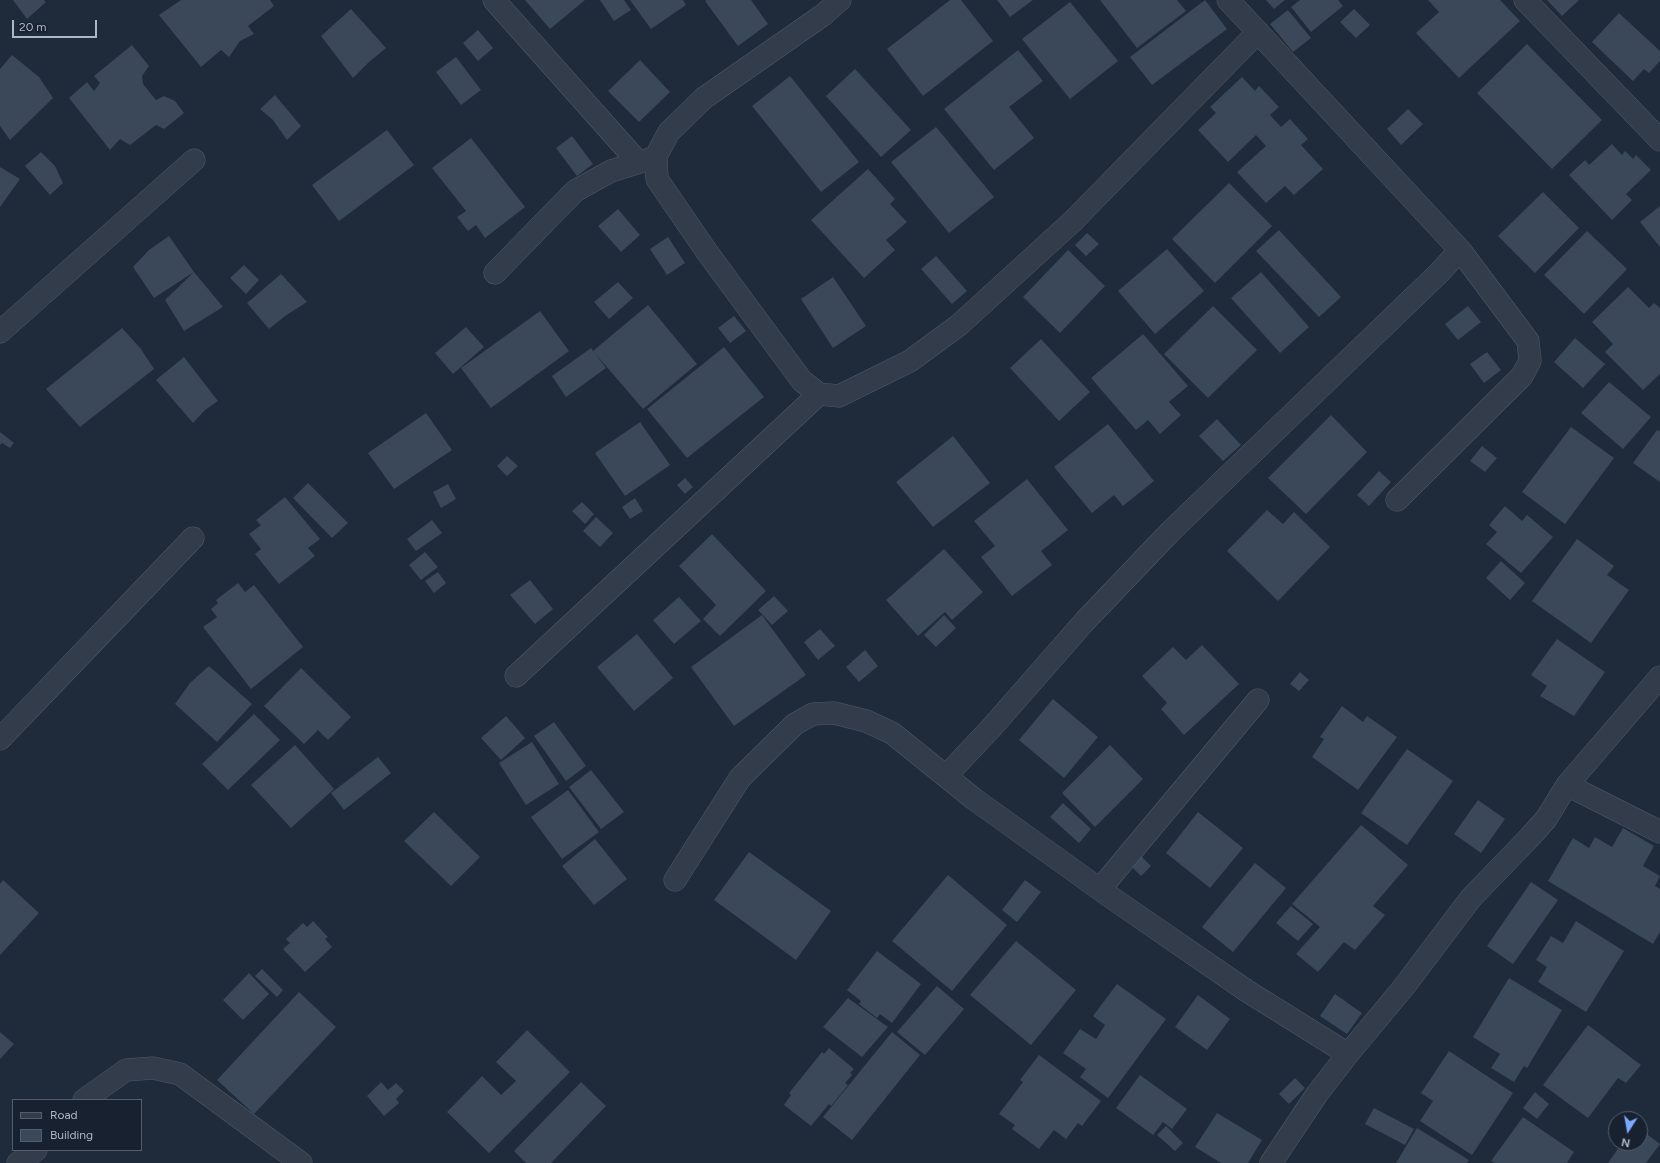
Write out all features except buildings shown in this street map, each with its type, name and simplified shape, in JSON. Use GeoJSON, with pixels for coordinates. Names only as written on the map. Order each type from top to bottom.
{"type":"FeatureCollection","features":[{"type":"Feature","properties":{"kind":"street"},"geometry":{"type":"LineString","coordinates":[[494,0],[647,159],[657,179],[707,252],[802,381],[818,394],[839,396],[910,361],[959,325],[1072,221],[1258,32]]}},
{"type":"Feature","properties":{"kind":"street"},"geometry":{"type":"LineString","coordinates":[[495,273],[575,191],[611,171],[647,159],[669,132],[704,98],[822,15],[840,0]]}},
{"type":"Feature","properties":{"kind":"street"},"geometry":{"type":"LineString","coordinates":[[1228,0],[1460,250],[1528,342],[1530,361],[1522,376],[1397,500]]}},
{"type":"Feature","properties":{"kind":"street"},"geometry":{"type":"LineString","coordinates":[[1525,0],[1657,130]]}},
{"type":"Feature","properties":{"kind":"street"},"geometry":{"type":"LineString","coordinates":[[0,332],[194,160]]}},
{"type":"Feature","properties":{"kind":"street"},"geometry":{"type":"LineString","coordinates":[[946,776],[997,721],[1085,621],[1170,532],[1440,272],[1460,250]]}},
{"type":"Feature","properties":{"kind":"street"},"geometry":{"type":"LineString","coordinates":[[516,676],[818,394]]}},
{"type":"Feature","properties":{"kind":"street"},"geometry":{"type":"LineString","coordinates":[[0,739],[193,538]]}},
{"type":"Feature","properties":{"kind":"street"},"geometry":{"type":"LineString","coordinates":[[1271,1163],[1317,1094],[1403,988],[1471,898],[1546,819],[1567,785],[1660,677]]}},
{"type":"Feature","properties":{"kind":"street"},"geometry":{"type":"LineString","coordinates":[[1100,890],[1258,700]]}},
{"type":"Feature","properties":{"kind":"street"},"geometry":{"type":"LineString","coordinates":[[674,880],[740,778],[795,724],[813,714],[834,713],[866,721],[892,734],[980,804],[1100,890],[1247,990],[1348,1054]]}},
{"type":"Feature","properties":{"kind":"street"},"geometry":{"type":"LineString","coordinates":[[1567,785],[1660,832]]}},
{"type":"Feature","properties":{"kind":"street"},"geometry":{"type":"LineString","coordinates":[[85,1099],[126,1070],[153,1068],[180,1074],[301,1163]]}},
{"type":"Feature","properties":{"kind":"street"},"geometry":{"type":"LineString","coordinates":[[18,1163],[35,1151]]}}]}
